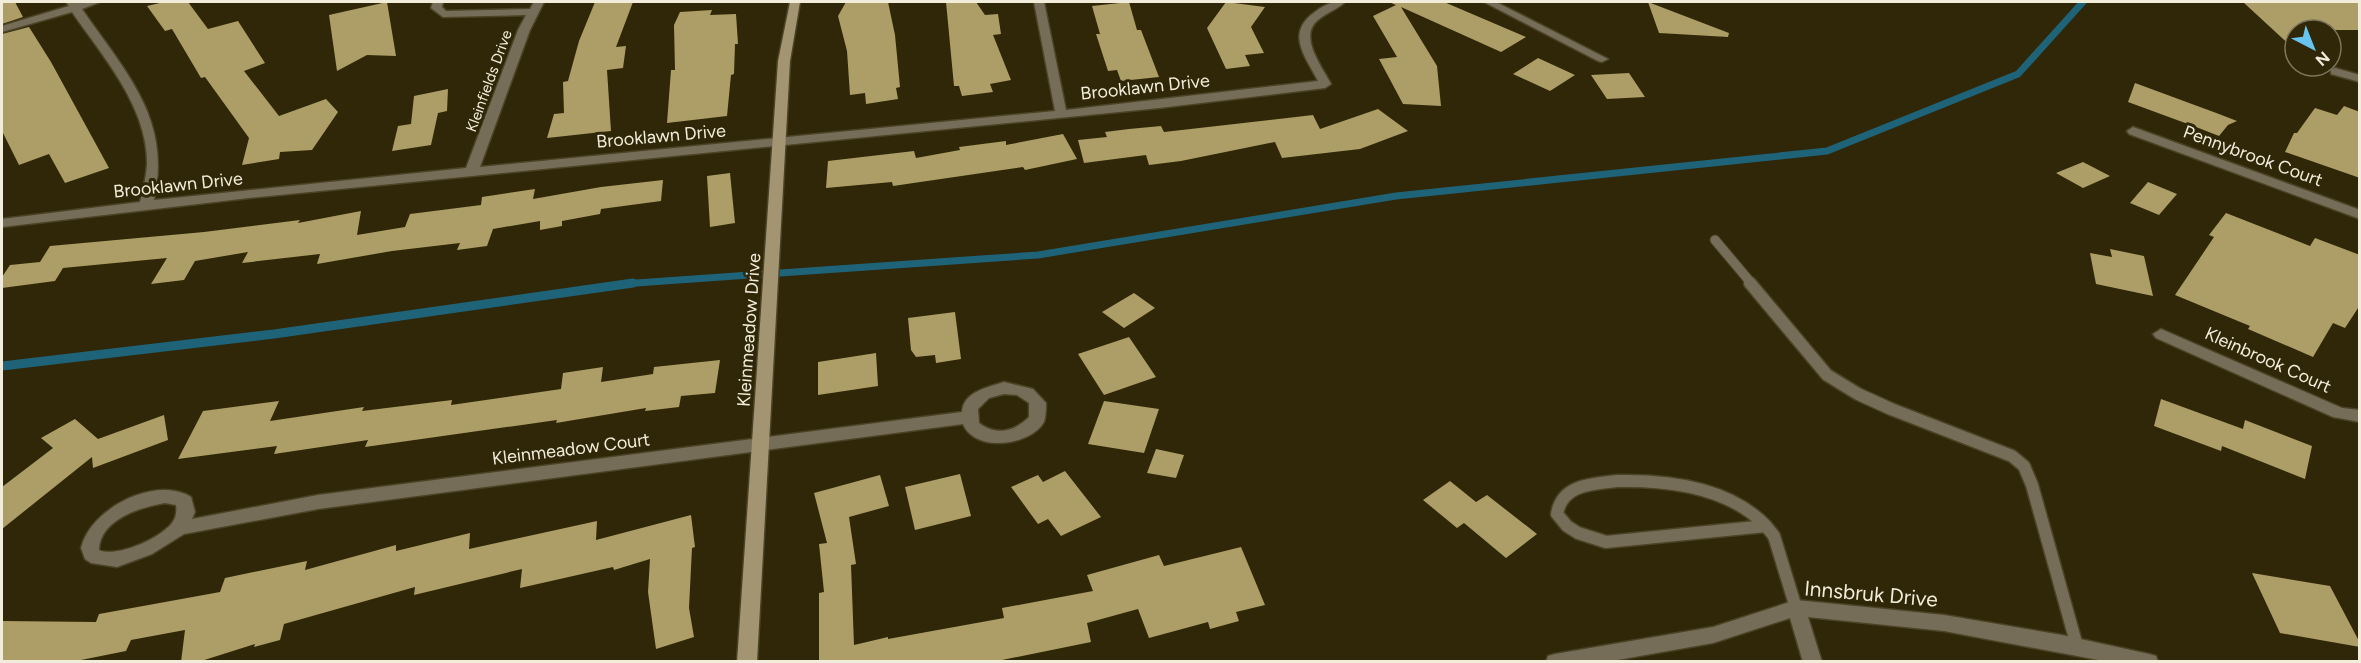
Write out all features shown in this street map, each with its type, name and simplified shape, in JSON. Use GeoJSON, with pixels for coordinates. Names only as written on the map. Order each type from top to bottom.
{"type":"FeatureCollection","features":[{"type":"Feature","properties":{"kind":"street"},"geometry":{"type":"LineString","coordinates":[[2,29],[73,4],[95,2]]}},
{"type":"Feature","properties":{"kind":"street"},"geometry":{"type":"LineString","coordinates":[[438,2],[436,8],[443,14],[536,7]]}},
{"type":"Feature","properties":{"kind":"street","name":"Kleinmeadow Drive"},"geometry":{"type":"LineString","coordinates":[[747,662],[784,61],[795,2]]}},
{"type":"Feature","properties":{"kind":"street"},"geometry":{"type":"LineString","coordinates":[[1038,2],[1060,113]]}},
{"type":"Feature","properties":{"kind":"street","name":"Brooklawn Drive"},"geometry":{"type":"LineString","coordinates":[[2,223],[146,206],[780,143],[1325,84],[1306,43],[1305,26],[1310,18],[1320,11],[1340,2]]}},
{"type":"Feature","properties":{"kind":"street"},"geometry":{"type":"LineString","coordinates":[[1489,2],[1602,59]]}},
{"type":"Feature","properties":{"kind":"street"},"geometry":{"type":"LineString","coordinates":[[73,4],[121,71],[144,118],[153,160],[146,206]]}},
{"type":"Feature","properties":{"kind":"street","name":"Kleinfields Drive"},"geometry":{"type":"LineString","coordinates":[[471,173],[536,7]]}},
{"type":"Feature","properties":{"kind":"street"},"geometry":{"type":"LineString","coordinates":[[2343,74],[2360,79]]}},
{"type":"Feature","properties":{"kind":"street","name":"Pennybrook Court"},"geometry":{"type":"LineString","coordinates":[[2133,131],[2360,215]]}},
{"type":"Feature","properties":{"kind":"street","name":"Kleinbrook Court"},"geometry":{"type":"LineString","coordinates":[[2162,334],[2339,413],[2360,416]]}},
{"type":"Feature","properties":{"kind":"street","name":"Kleinmeadow Court"},"geometry":{"type":"LineString","coordinates":[[179,528],[188,513],[187,505],[183,500],[167,495],[122,509],[96,530],[89,544],[97,558],[108,560],[124,557],[160,541],[179,528],[318,502],[969,417]]}},
{"type":"Feature","properties":{"kind":"street"},"geometry":{"type":"LineString","coordinates":[[1796,608],[1813,662]]}},
{"type":"Feature","properties":{"kind":"street","name":"Innsbruk Drive"},"geometry":{"type":"LineString","coordinates":[[1555,662],[1713,635],[1796,608],[1944,623],[2077,646],[2149,662]]}},
{"type":"Feature","properties":{"kind":"lane"},"geometry":{"type":"LineString","coordinates":[[1715,240],[1827,375],[1848,390],[1895,411],[1985,444],[2019,461],[2028,473],[2077,646]]}},
{"type":"Feature","properties":{"kind":"lane"},"geometry":{"type":"LineString","coordinates":[[1766,526],[1606,542],[1581,536],[1566,526],[1557,514],[1559,503],[1567,492],[1594,484],[1636,480],[1660,483],[1724,498],[1748,509],[1766,526],[1774,536],[1796,608]]}},
{"type":"Feature","properties":{"kind":"building"},"geometry":{"type":"Polygon","coordinates":[[[2,2],[15,2],[23,17],[2,24],[2,2]]]}},
{"type":"Feature","properties":{"kind":"building"},"geometry":{"type":"Polygon","coordinates":[[[164,2],[188,2],[208,29],[238,21],[265,63],[244,71],[279,116],[326,99],[338,112],[312,150],[280,152],[279,159],[242,165],[249,138],[205,77],[201,78],[172,29],[165,31],[147,6],[164,2]]]}},
{"type":"Feature","properties":{"kind":"building"},"geometry":{"type":"Polygon","coordinates":[[[387,2],[396,56],[367,55],[337,71],[329,15],[387,2]]]}},
{"type":"Feature","properties":{"kind":"building"},"geometry":{"type":"Polygon","coordinates":[[[595,2],[633,2],[616,47],[626,46],[623,68],[607,70],[611,131],[547,138],[554,114],[564,113],[563,82],[568,81],[579,41],[595,2]]]}},
{"type":"Feature","properties":{"kind":"building"},"geometry":{"type":"Polygon","coordinates":[[[846,2],[888,2],[895,35],[900,87],[896,88],[898,99],[866,104],[865,93],[850,95],[847,51],[838,16],[846,2]]]}},
{"type":"Feature","properties":{"kind":"building"},"geometry":{"type":"Polygon","coordinates":[[[946,2],[976,2],[985,15],[998,14],[1001,34],[993,35],[1011,80],[990,84],[993,92],[962,96],[959,86],[954,86],[946,2]]]}},
{"type":"Feature","properties":{"kind":"building"},"geometry":{"type":"Polygon","coordinates":[[[1129,2],[1137,30],[1141,30],[1159,77],[1121,81],[1117,70],[1108,71],[1096,34],[1100,34],[1092,6],[1129,2]]]}},
{"type":"Feature","properties":{"kind":"building"},"geometry":{"type":"Polygon","coordinates":[[[1226,2],[1265,7],[1251,27],[1264,53],[1245,55],[1250,66],[1226,69],[1207,28],[1226,2]]]}},
{"type":"Feature","properties":{"kind":"building"},"geometry":{"type":"Polygon","coordinates":[[[1389,2],[1444,2],[1526,37],[1501,52],[1401,7],[1437,66],[1441,106],[1403,104],[1379,59],[1397,57],[1373,16],[1396,5],[1389,2]]]}},
{"type":"Feature","properties":{"kind":"building"},"geometry":{"type":"Polygon","coordinates":[[[1648,2],[1729,33],[1728,37],[1659,33],[1648,2]]]}},
{"type":"Feature","properties":{"kind":"building"},"geometry":{"type":"Polygon","coordinates":[[[2243,2],[2360,2],[2360,30],[2343,30],[2343,18],[2283,18],[2283,39],[2243,2]]]}},
{"type":"Feature","properties":{"kind":"building"},"geometry":{"type":"Polygon","coordinates":[[[712,10],[710,15],[736,14],[738,44],[735,44],[734,74],[731,75],[727,116],[667,123],[671,70],[675,70],[674,25],[680,12],[712,10]]]}},
{"type":"Feature","properties":{"kind":"building"},"geometry":{"type":"Polygon","coordinates":[[[29,27],[51,62],[109,168],[65,183],[49,154],[19,165],[2,131],[2,34],[29,27]]]}},
{"type":"Feature","properties":{"kind":"building"},"geometry":{"type":"Polygon","coordinates":[[[1538,58],[1575,75],[1550,91],[1513,74],[1538,58]]]}},
{"type":"Feature","properties":{"kind":"building"},"geometry":{"type":"Polygon","coordinates":[[[1629,73],[1645,97],[1607,99],[1591,75],[1629,73]]]}},
{"type":"Feature","properties":{"kind":"building"},"geometry":{"type":"Polygon","coordinates":[[[2135,83],[2237,121],[2228,125],[2219,136],[2128,102],[2135,83]]]}},
{"type":"Feature","properties":{"kind":"building"},"geometry":{"type":"Polygon","coordinates":[[[448,89],[447,111],[438,113],[431,145],[392,151],[398,126],[411,124],[414,96],[448,89]]]}},
{"type":"Feature","properties":{"kind":"building"},"geometry":{"type":"Polygon","coordinates":[[[2344,106],[2360,112],[2360,178],[2285,152],[2294,133],[2297,133],[2315,108],[2337,115],[2344,106]]]}},
{"type":"Feature","properties":{"kind":"building"},"geometry":{"type":"Polygon","coordinates":[[[1378,109],[1408,131],[1360,149],[1282,158],[1275,142],[1181,161],[1149,165],[1146,155],[1084,163],[1078,140],[1107,137],[1105,132],[1129,129],[1161,126],[1164,132],[1313,115],[1320,129],[1378,109]]]}},
{"type":"Feature","properties":{"kind":"building"},"geometry":{"type":"Polygon","coordinates":[[[1063,134],[1077,159],[1025,170],[1023,167],[893,186],[892,182],[826,188],[828,161],[914,151],[916,158],[960,150],[959,147],[1006,141],[1006,145],[1063,134]]]}},
{"type":"Feature","properties":{"kind":"building"},"geometry":{"type":"Polygon","coordinates":[[[2083,162],[2110,176],[2083,188],[2056,173],[2083,162]]]}},
{"type":"Feature","properties":{"kind":"building"},"geometry":{"type":"Polygon","coordinates":[[[730,173],[735,223],[710,227],[707,176],[730,173]]]}},
{"type":"Feature","properties":{"kind":"building"},"geometry":{"type":"Polygon","coordinates":[[[663,180],[661,201],[601,209],[600,214],[562,221],[562,226],[540,230],[540,221],[493,229],[487,246],[457,250],[460,243],[392,251],[317,264],[320,254],[242,263],[248,252],[195,261],[184,280],[151,284],[167,258],[63,268],[55,281],[2,288],[2,277],[10,265],[40,262],[50,246],[204,232],[300,220],[298,223],[361,211],[357,235],[405,227],[410,214],[481,205],[482,197],[535,189],[533,199],[601,187],[663,180]]]}},
{"type":"Feature","properties":{"kind":"building"},"geometry":{"type":"Polygon","coordinates":[[[2148,182],[2177,194],[2159,215],[2130,203],[2148,182]]]}},
{"type":"Feature","properties":{"kind":"building"},"geometry":{"type":"Polygon","coordinates":[[[2226,213],[2310,246],[2315,238],[2360,255],[2360,305],[2345,328],[2333,323],[2313,357],[2248,329],[2250,326],[2175,295],[2214,237],[2209,235],[2226,213]]]}},
{"type":"Feature","properties":{"kind":"building"},"geometry":{"type":"Polygon","coordinates":[[[2110,249],[2144,256],[2153,296],[2096,284],[2090,253],[2112,257],[2110,249]]]}},
{"type":"Feature","properties":{"kind":"building"},"geometry":{"type":"Polygon","coordinates":[[[1134,293],[1155,308],[1124,328],[1102,312],[1134,293]]]}},
{"type":"Feature","properties":{"kind":"building"},"geometry":{"type":"Polygon","coordinates":[[[955,312],[961,359],[936,363],[935,355],[916,357],[911,350],[908,318],[955,312]]]}},
{"type":"Feature","properties":{"kind":"building"},"geometry":{"type":"Polygon","coordinates":[[[1129,337],[1156,377],[1104,395],[1078,354],[1129,337]]]}},
{"type":"Feature","properties":{"kind":"building"},"geometry":{"type":"Polygon","coordinates":[[[876,353],[878,386],[818,395],[818,362],[876,353]]]}},
{"type":"Feature","properties":{"kind":"building"},"geometry":{"type":"Polygon","coordinates":[[[720,360],[715,393],[681,396],[679,407],[645,411],[646,408],[556,423],[557,420],[365,447],[368,440],[274,454],[277,446],[178,459],[203,411],[279,401],[270,421],[364,407],[362,411],[452,400],[451,405],[561,389],[563,373],[603,367],[601,382],[653,374],[654,367],[720,360]]]}},
{"type":"Feature","properties":{"kind":"building"},"geometry":{"type":"Polygon","coordinates":[[[2161,399],[2243,429],[2245,420],[2312,446],[2305,479],[2222,446],[2221,451],[2154,426],[2161,399]]]}},
{"type":"Feature","properties":{"kind":"building"},"geometry":{"type":"Polygon","coordinates":[[[1104,401],[1159,409],[1144,453],[1088,444],[1104,401]]]}},
{"type":"Feature","properties":{"kind":"building"},"geometry":{"type":"Polygon","coordinates":[[[164,415],[168,440],[93,468],[92,457],[2,529],[2,487],[53,448],[41,438],[75,419],[98,439],[164,415]]]}},
{"type":"Feature","properties":{"kind":"building"},"geometry":{"type":"Polygon","coordinates":[[[1156,449],[1184,455],[1176,478],[1147,473],[1156,449]]]}},
{"type":"Feature","properties":{"kind":"building"},"geometry":{"type":"Polygon","coordinates":[[[1065,471],[1101,517],[1061,536],[1048,519],[1038,524],[1011,487],[1038,475],[1043,482],[1065,471]]]}},
{"type":"Feature","properties":{"kind":"building"},"geometry":{"type":"Polygon","coordinates":[[[960,474],[971,516],[915,530],[905,487],[960,474]]]}},
{"type":"Feature","properties":{"kind":"building"},"geometry":{"type":"Polygon","coordinates":[[[880,475],[889,506],[849,517],[856,564],[851,565],[854,645],[888,637],[888,639],[1004,618],[1002,608],[1093,591],[1087,575],[1159,555],[1164,566],[1241,547],[1265,605],[1236,612],[1239,621],[1210,629],[1208,622],[1149,638],[1138,609],[1087,623],[1091,642],[992,662],[819,662],[819,593],[824,592],[819,544],[827,543],[814,493],[880,475]]]}},
{"type":"Feature","properties":{"kind":"building"},"geometry":{"type":"Polygon","coordinates":[[[1450,481],[1476,502],[1487,495],[1537,534],[1506,558],[1464,523],[1457,528],[1423,500],[1450,481]]]}},
{"type":"Feature","properties":{"kind":"building"},"geometry":{"type":"Polygon","coordinates":[[[691,515],[695,547],[692,548],[689,608],[694,637],[656,649],[648,592],[650,559],[614,570],[613,567],[520,588],[522,569],[414,595],[415,587],[284,624],[280,640],[254,647],[255,644],[198,662],[181,662],[185,630],[131,640],[126,651],[71,662],[2,662],[2,621],[96,622],[99,614],[220,592],[225,578],[307,561],[305,570],[396,545],[396,551],[470,533],[469,549],[597,521],[596,540],[691,515]]]}},
{"type":"Feature","properties":{"kind":"building"},"geometry":{"type":"Polygon","coordinates":[[[2252,573],[2330,586],[2360,647],[2280,633],[2252,573]]]}},
{"type":"Feature","properties":{"kind":"waterway"},"geometry":{"type":"LineString","coordinates":[[630,283],[1038,255],[1396,196],[1827,151],[2018,74],[2083,2]]}},
{"type":"Feature","properties":{"kind":"waterway"},"geometry":{"type":"LineString","coordinates":[[2,366],[274,334],[630,283]]}},
{"type":"Feature","properties":{"kind":"waterway"},"geometry":{"type":"LineString","coordinates":[[622,284],[630,283]]}}]}
